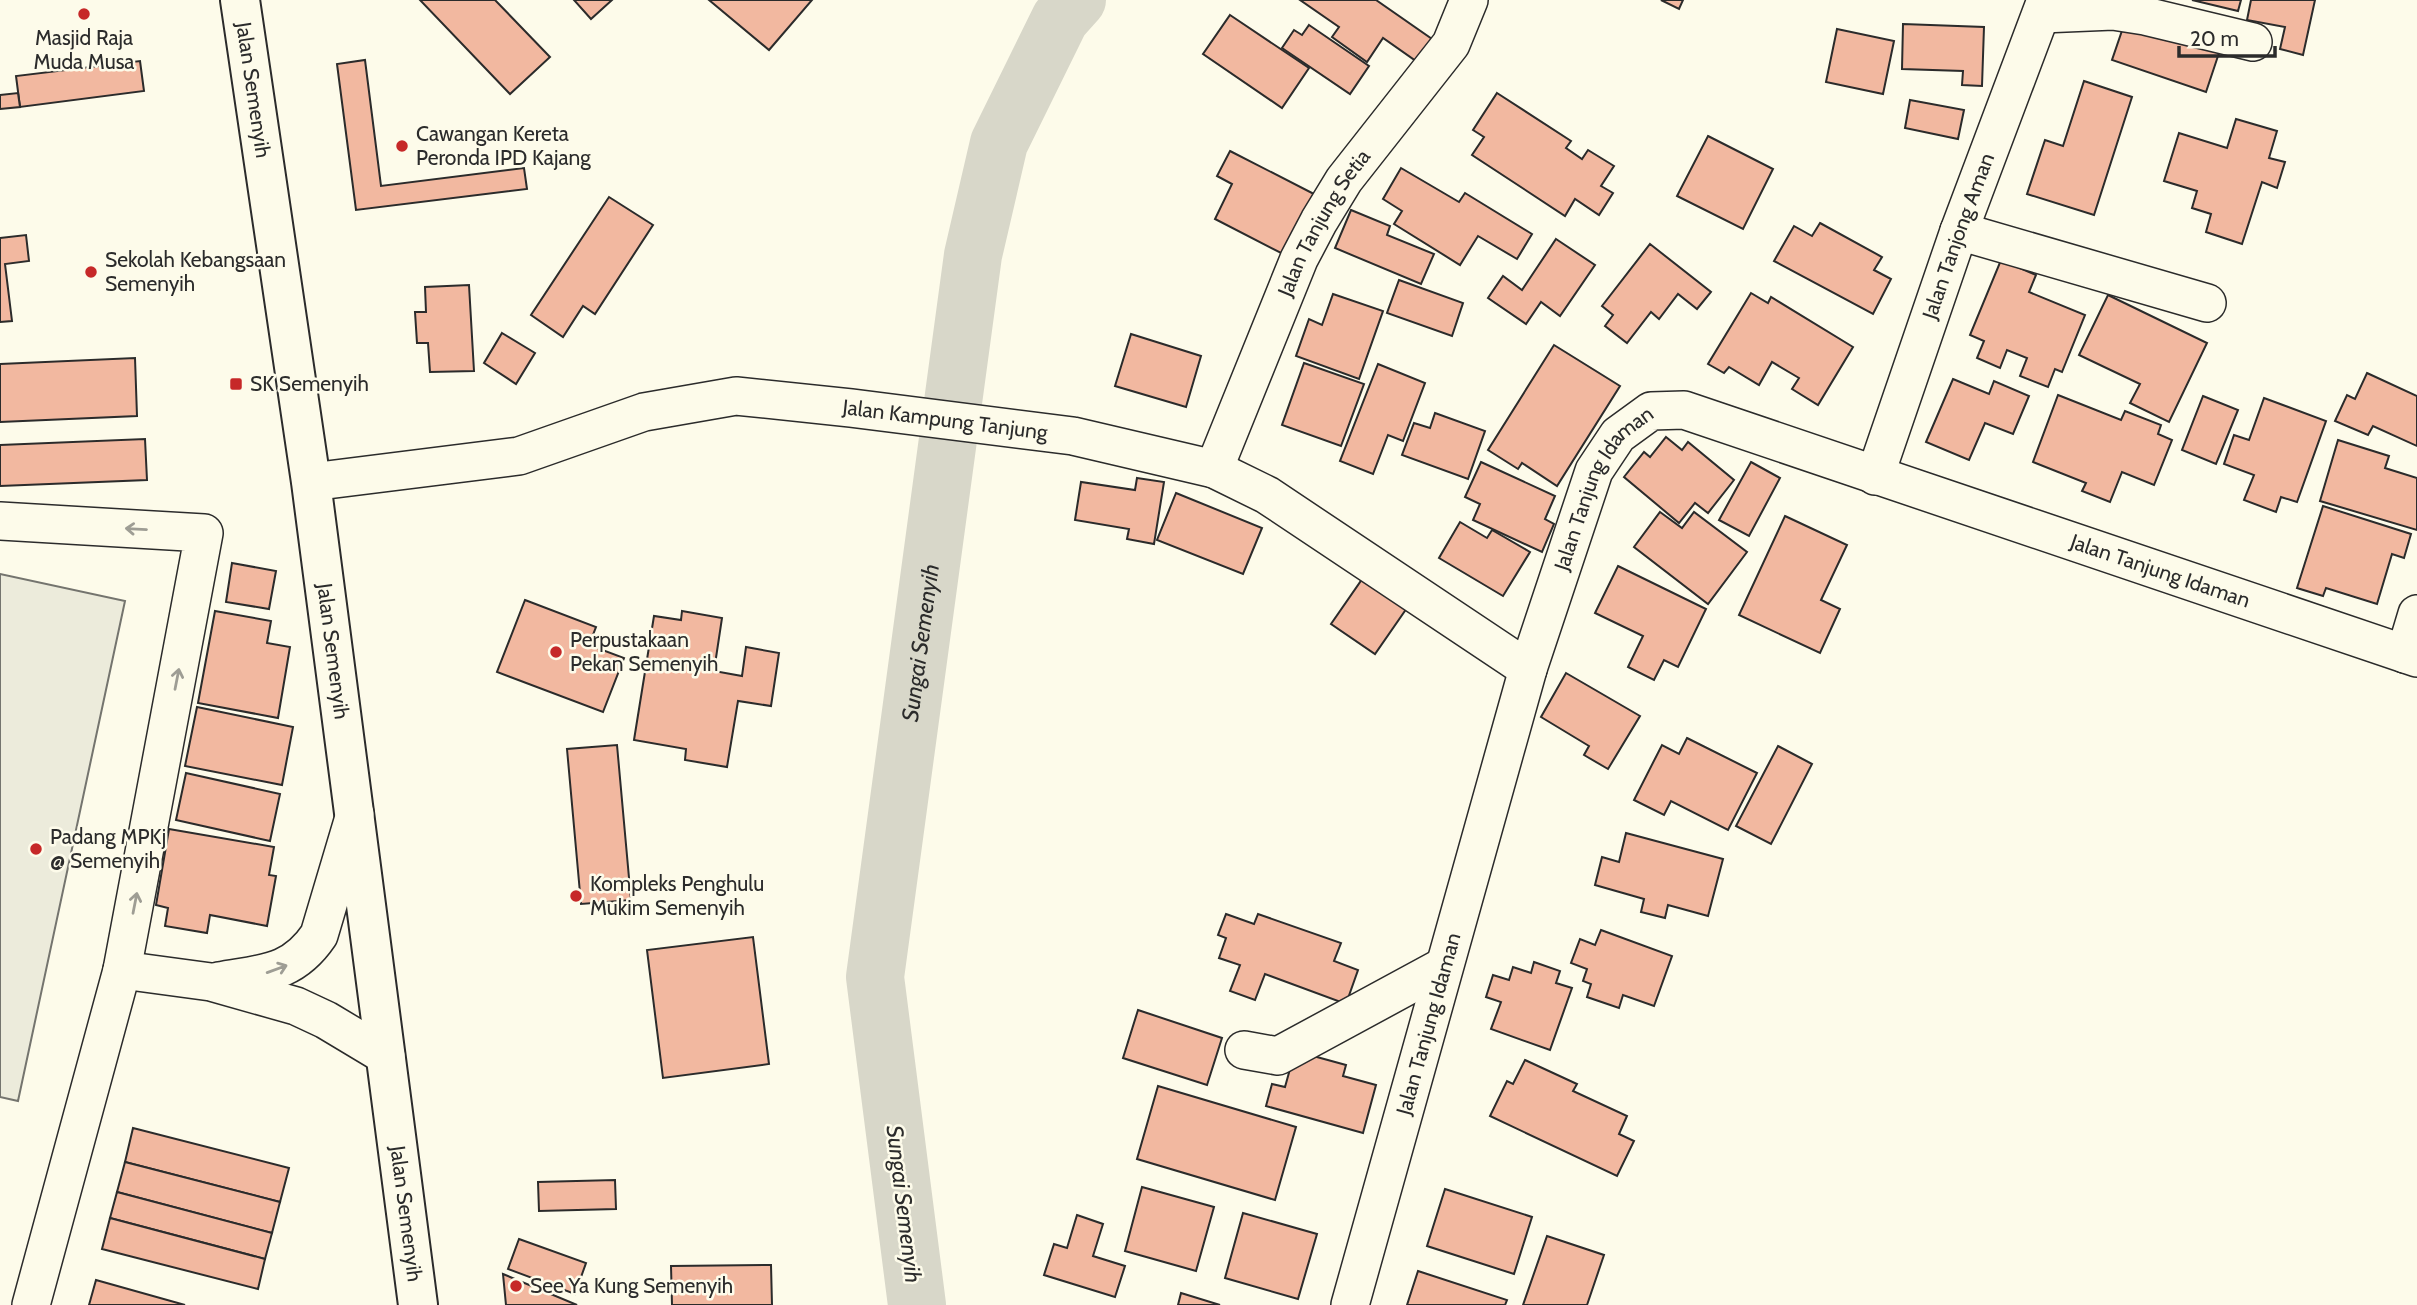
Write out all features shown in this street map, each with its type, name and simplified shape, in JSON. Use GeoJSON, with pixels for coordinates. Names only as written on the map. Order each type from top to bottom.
{"type":"FeatureCollection","features":[{"type":"Feature","properties":{"kind":"main road","name":"Jalan Semenyih"},"geometry":{"type":"LineString","coordinates":[[240,0],[311,482],[418,1305]]}},
{"type":"Feature","properties":{"kind":"street","name":"Jalan Tanjung Setia"},"geometry":{"type":"LineString","coordinates":[[1214,470],[1299,259],[1319,221],[1344,180],[1451,44],[1469,0]]}},
{"type":"Feature","properties":{"kind":"street"},"geometry":{"type":"LineString","coordinates":[[2044,7],[2113,11],[2145,16],[2253,42]]}},
{"type":"Feature","properties":{"kind":"street","name":"Jalan Tanjong Aman"},"geometry":{"type":"LineString","coordinates":[[1875,476],[1959,231],[2044,7]]}},
{"type":"Feature","properties":{"kind":"street"},"geometry":{"type":"LineString","coordinates":[[1959,231],[2207,303]]}},
{"type":"Feature","properties":{"kind":"street","name":"Jalan Kampung Tanjung"},"geometry":{"type":"LineString","coordinates":[[311,482],[519,456],[644,412],[736,396],[1073,436],[1214,470],[1267,495],[1528,669]]}},
{"type":"Feature","properties":{"kind":"street","name":"Jalan Tanjung Idaman"},"geometry":{"type":"LineString","coordinates":[[1350,1305],[1528,669],[1594,471],[1618,435],[1651,411],[1684,410],[2411,656]]}},
{"type":"Feature","properties":{"kind":"street"},"geometry":{"type":"LineString","coordinates":[[0,521],[204,533],[122,970],[31,1305]]}},
{"type":"Feature","properties":{"kind":"street"},"geometry":{"type":"LineString","coordinates":[[2411,656],[2417,614]]}},
{"type":"Feature","properties":{"kind":"street"},"geometry":{"type":"LineString","coordinates":[[211,982],[279,971],[307,953],[318,935],[355,814]]}},
{"type":"Feature","properties":{"kind":"street"},"geometry":{"type":"LineString","coordinates":[[1244,1050],[1279,1056],[1444,966]]}},
{"type":"Feature","properties":{"kind":"street"},"geometry":{"type":"LineString","coordinates":[[122,970],[211,982],[296,1006],[326,1020],[386,1056]]}},
{"type":"Feature","properties":{"kind":"shaded area","name":"Padang MPKj @ Semenyih"},"geometry":{"type":"Polygon","coordinates":[[[0,574],[125,601],[18,1101],[0,1097],[0,574]]]}},
{"type":"Feature","properties":{"kind":"building"},"geometry":{"type":"Polygon","coordinates":[[[420,0],[495,0],[550,57],[510,94],[420,0]]]}},
{"type":"Feature","properties":{"kind":"building"},"geometry":{"type":"Polygon","coordinates":[[[574,0],[612,0],[591,19],[574,0]]]}},
{"type":"Feature","properties":{"kind":"building"},"geometry":{"type":"Polygon","coordinates":[[[709,0],[812,0],[769,50],[709,0]]]}},
{"type":"Feature","properties":{"kind":"building"},"geometry":{"type":"Polygon","coordinates":[[[1300,0],[1376,0],[1432,39],[1416,61],[1383,38],[1367,62],[1332,37],[1339,27],[1300,0]]]}},
{"type":"Feature","properties":{"kind":"building"},"geometry":{"type":"Polygon","coordinates":[[[1661,0],[1683,0],[1679,9],[1661,0]]]}},
{"type":"Feature","properties":{"kind":"building"},"geometry":{"type":"Polygon","coordinates":[[[2192,0],[2241,0],[2238,11],[2192,0]]]}},
{"type":"Feature","properties":{"kind":"building"},"geometry":{"type":"Polygon","coordinates":[[[2251,0],[2315,0],[2303,55],[2280,49],[2285,27],[2247,20],[2251,0]]]}},
{"type":"Feature","properties":{"kind":"building"},"geometry":{"type":"Polygon","coordinates":[[[1230,15],[1309,68],[1282,108],[1203,54],[1230,15]]]}},
{"type":"Feature","properties":{"kind":"building"},"geometry":{"type":"Polygon","coordinates":[[[2127,16],[2221,47],[2206,92],[2112,60],[2127,16]]]}},
{"type":"Feature","properties":{"kind":"building"},"geometry":{"type":"Polygon","coordinates":[[[1903,24],[1984,27],[1982,86],[1962,85],[1963,71],[1902,69],[1903,24]]]}},
{"type":"Feature","properties":{"kind":"building"},"geometry":{"type":"Polygon","coordinates":[[[1309,25],[1369,66],[1350,94],[1282,48],[1294,30],[1302,35],[1309,25]]]}},
{"type":"Feature","properties":{"kind":"building"},"geometry":{"type":"Polygon","coordinates":[[[1837,29],[1894,41],[1883,94],[1826,82],[1837,29]]]}},
{"type":"Feature","properties":{"kind":"building"},"geometry":{"type":"Polygon","coordinates":[[[365,60],[381,186],[524,168],[527,189],[356,210],[337,64],[365,60]]]}},
{"type":"Feature","properties":{"kind":"building"},"geometry":{"type":"Polygon","coordinates":[[[140,61],[144,91],[20,107],[16,76],[140,61]]]}},
{"type":"Feature","properties":{"kind":"building"},"geometry":{"type":"Polygon","coordinates":[[[2084,81],[2132,97],[2094,215],[2027,194],[2045,140],[2063,146],[2084,81]]]}},
{"type":"Feature","properties":{"kind":"building"},"geometry":{"type":"Polygon","coordinates":[[[18,93],[20,107],[0,109],[0,95],[18,93]]]}},
{"type":"Feature","properties":{"kind":"building"},"geometry":{"type":"Polygon","coordinates":[[[1497,93],[1571,141],[1566,148],[1582,159],[1588,150],[1614,166],[1601,186],[1613,193],[1599,215],[1575,199],[1565,216],[1472,155],[1484,137],[1473,130],[1497,93]]]}},
{"type":"Feature","properties":{"kind":"building"},"geometry":{"type":"Polygon","coordinates":[[[1910,100],[1964,110],[1958,139],[1905,128],[1910,100]]]}},
{"type":"Feature","properties":{"kind":"building"},"geometry":{"type":"Polygon","coordinates":[[[2236,119],[2277,131],[2269,158],[2285,162],[2277,188],[2262,182],[2242,244],[2206,232],[2211,214],[2192,208],[2197,191],[2164,181],[2179,133],[2227,148],[2236,119]]]}},
{"type":"Feature","properties":{"kind":"building"},"geometry":{"type":"Polygon","coordinates":[[[1708,136],[1773,169],[1743,229],[1677,196],[1708,136]]]}},
{"type":"Feature","properties":{"kind":"building"},"geometry":{"type":"Polygon","coordinates":[[[1230,151],[1314,194],[1283,254],[1215,219],[1232,184],[1217,176],[1230,151]]]}},
{"type":"Feature","properties":{"kind":"building"},"geometry":{"type":"Polygon","coordinates":[[[1401,168],[1459,202],[1465,193],[1532,234],[1517,259],[1478,236],[1460,265],[1394,224],[1402,211],[1383,199],[1401,168]]]}},
{"type":"Feature","properties":{"kind":"building"},"geometry":{"type":"Polygon","coordinates":[[[609,197],[653,225],[595,314],[583,306],[563,337],[531,315],[609,197]]]}},
{"type":"Feature","properties":{"kind":"building"},"geometry":{"type":"Polygon","coordinates":[[[1351,210],[1390,226],[1387,235],[1434,254],[1421,284],[1335,248],[1351,210]]]}},
{"type":"Feature","properties":{"kind":"building"},"geometry":{"type":"Polygon","coordinates":[[[1820,223],[1882,257],[1874,270],[1891,279],[1873,314],[1774,261],[1794,226],[1812,236],[1820,223]]]}},
{"type":"Feature","properties":{"kind":"building"},"geometry":{"type":"Polygon","coordinates":[[[26,235],[29,261],[5,264],[12,321],[0,322],[0,238],[26,235]]]}},
{"type":"Feature","properties":{"kind":"building"},"geometry":{"type":"Polygon","coordinates":[[[1556,239],[1595,265],[1560,316],[1541,302],[1526,324],[1488,298],[1503,276],[1522,290],[1556,239]]]}},
{"type":"Feature","properties":{"kind":"building"},"geometry":{"type":"Polygon","coordinates":[[[1650,244],[1711,292],[1697,309],[1678,294],[1659,319],[1651,312],[1627,343],[1605,326],[1613,315],[1602,306],[1650,244]]]}},
{"type":"Feature","properties":{"kind":"building"},"geometry":{"type":"Polygon","coordinates":[[[2001,260],[2036,275],[2029,292],[2085,315],[2062,372],[2055,369],[2048,387],[2020,376],[2027,358],[2007,350],[2000,368],[1977,358],[1984,341],[1970,335],[2001,260]]]}},
{"type":"Feature","properties":{"kind":"building"},"geometry":{"type":"Polygon","coordinates":[[[1399,280],[1463,303],[1452,336],[1387,313],[1399,280]]]}},
{"type":"Feature","properties":{"kind":"building"},"geometry":{"type":"Polygon","coordinates":[[[469,285],[474,371],[430,372],[428,343],[417,343],[415,312],[426,312],[425,287],[469,285]]]}},
{"type":"Feature","properties":{"kind":"building"},"geometry":{"type":"Polygon","coordinates":[[[1751,293],[1768,303],[1771,297],[1853,347],[1818,405],[1792,389],[1799,378],[1772,362],[1759,385],[1729,367],[1724,373],[1708,364],[1751,293]]]}},
{"type":"Feature","properties":{"kind":"building"},"geometry":{"type":"Polygon","coordinates":[[[1333,294],[1383,311],[1359,379],[1296,356],[1309,319],[1322,325],[1333,294]]]}},
{"type":"Feature","properties":{"kind":"building"},"geometry":{"type":"Polygon","coordinates":[[[2108,295],[2207,343],[2169,422],[2130,403],[2140,384],[2079,355],[2108,295]]]}},
{"type":"Feature","properties":{"kind":"building"},"geometry":{"type":"Polygon","coordinates":[[[502,333],[535,353],[516,384],[484,363],[502,333]]]}},
{"type":"Feature","properties":{"kind":"building"},"geometry":{"type":"Polygon","coordinates":[[[1131,334],[1201,356],[1186,407],[1115,386],[1131,334]]]}},
{"type":"Feature","properties":{"kind":"building"},"geometry":{"type":"Polygon","coordinates":[[[1554,345],[1620,386],[1557,486],[1522,463],[1518,469],[1488,450],[1554,345]]]}},
{"type":"Feature","properties":{"kind":"building"},"geometry":{"type":"Polygon","coordinates":[[[135,358],[137,416],[0,422],[0,364],[135,358]]]}},
{"type":"Feature","properties":{"kind":"building"},"geometry":{"type":"Polygon","coordinates":[[[1304,363],[1364,384],[1341,446],[1282,425],[1304,363]]]}},
{"type":"Feature","properties":{"kind":"building"},"geometry":{"type":"Polygon","coordinates":[[[1378,364],[1425,383],[1403,441],[1388,435],[1373,474],[1340,461],[1378,364]]]}},
{"type":"Feature","properties":{"kind":"building"},"geometry":{"type":"Polygon","coordinates":[[[2367,373],[2417,396],[2417,446],[2373,426],[2368,435],[2335,421],[2347,395],[2355,399],[2367,373]]]}},
{"type":"Feature","properties":{"kind":"building"},"geometry":{"type":"Polygon","coordinates":[[[1953,379],[1989,394],[1994,381],[2029,396],[2013,434],[1985,423],[1969,460],[1926,442],[1953,379]]]}},
{"type":"Feature","properties":{"kind":"building"},"geometry":{"type":"Polygon","coordinates":[[[2058,395],[2121,420],[2125,411],[2161,425],[2158,434],[2172,440],[2154,485],[2122,472],[2110,502],[2082,491],[2086,483],[2033,462],[2058,395]]]}},
{"type":"Feature","properties":{"kind":"building"},"geometry":{"type":"Polygon","coordinates":[[[2203,396],[2238,410],[2216,464],[2182,450],[2203,396]]]}},
{"type":"Feature","properties":{"kind":"building"},"geometry":{"type":"Polygon","coordinates":[[[2264,398],[2326,421],[2297,502],[2281,497],[2276,512],[2244,500],[2254,475],[2224,464],[2234,435],[2249,440],[2264,398]]]}},
{"type":"Feature","properties":{"kind":"building"},"geometry":{"type":"Polygon","coordinates":[[[1435,413],[1485,431],[1468,479],[1402,455],[1414,423],[1430,428],[1435,413]]]}},
{"type":"Feature","properties":{"kind":"building"},"geometry":{"type":"Polygon","coordinates":[[[1666,437],[1682,450],[1688,442],[1734,480],[1708,513],[1695,503],[1679,523],[1624,477],[1644,452],[1650,457],[1666,437]]]}},
{"type":"Feature","properties":{"kind":"building"},"geometry":{"type":"Polygon","coordinates":[[[145,439],[147,480],[0,486],[0,445],[145,439]]]}},
{"type":"Feature","properties":{"kind":"building"},"geometry":{"type":"Polygon","coordinates":[[[2338,440],[2389,456],[2385,468],[2417,478],[2417,530],[2320,501],[2338,440]]]}},
{"type":"Feature","properties":{"kind":"building"},"geometry":{"type":"Polygon","coordinates":[[[1481,462],[1555,496],[1545,519],[1554,524],[1542,552],[1473,520],[1480,504],[1465,497],[1481,462]]]}},
{"type":"Feature","properties":{"kind":"building"},"geometry":{"type":"Polygon","coordinates":[[[1751,462],[1780,478],[1749,536],[1719,520],[1751,462]]]}},
{"type":"Feature","properties":{"kind":"building"},"geometry":{"type":"Polygon","coordinates":[[[1137,478],[1164,482],[1154,544],[1127,539],[1129,529],[1075,520],[1081,482],[1135,490],[1137,478]]]}},
{"type":"Feature","properties":{"kind":"building"},"geometry":{"type":"Polygon","coordinates":[[[1176,493],[1262,528],[1243,574],[1157,540],[1176,493]]]}},
{"type":"Feature","properties":{"kind":"building"},"geometry":{"type":"Polygon","coordinates":[[[2323,506],[2411,534],[2404,558],[2392,554],[2377,604],[2326,588],[2323,596],[2297,588],[2323,506]]]}},
{"type":"Feature","properties":{"kind":"building"},"geometry":{"type":"Polygon","coordinates":[[[1660,512],[1682,528],[1694,512],[1747,552],[1708,604],[1634,547],[1660,512]]]}},
{"type":"Feature","properties":{"kind":"building"},"geometry":{"type":"Polygon","coordinates":[[[1785,516],[1847,545],[1821,600],[1840,609],[1820,653],[1739,615],[1785,516]]]}},
{"type":"Feature","properties":{"kind":"building"},"geometry":{"type":"Polygon","coordinates":[[[1460,522],[1487,538],[1492,530],[1530,552],[1503,596],[1439,558],[1460,522]]]}},
{"type":"Feature","properties":{"kind":"building"},"geometry":{"type":"Polygon","coordinates":[[[232,563],[276,571],[269,609],[226,602],[232,563]]]}},
{"type":"Feature","properties":{"kind":"building"},"geometry":{"type":"Polygon","coordinates":[[[1618,566],[1706,609],[1678,667],[1664,660],[1654,680],[1628,667],[1643,636],[1595,613],[1618,566]]]}},
{"type":"Feature","properties":{"kind":"building"},"geometry":{"type":"Polygon","coordinates":[[[1365,575],[1409,605],[1375,654],[1331,624],[1365,575]]]}},
{"type":"Feature","properties":{"kind":"building","name":"Perpustakaan Pekan Semenyih"},"geometry":{"type":"Polygon","coordinates":[[[525,600],[596,627],[589,645],[624,658],[603,712],[497,672],[525,600]]]}},
{"type":"Feature","properties":{"kind":"building"},"geometry":{"type":"Polygon","coordinates":[[[215,611],[271,621],[267,643],[290,647],[278,718],[198,703],[215,611]]]}},
{"type":"Feature","properties":{"kind":"building"},"geometry":{"type":"Polygon","coordinates":[[[682,611],[722,618],[714,671],[742,676],[746,647],[779,653],[771,706],[738,701],[727,767],[685,760],[686,749],[634,740],[654,616],[681,620],[682,611]]]}},
{"type":"Feature","properties":{"kind":"building"},"geometry":{"type":"Polygon","coordinates":[[[1566,673],[1640,716],[1608,769],[1584,755],[1589,746],[1541,717],[1566,673]]]}},
{"type":"Feature","properties":{"kind":"building"},"geometry":{"type":"Polygon","coordinates":[[[197,707],[293,727],[282,785],[185,766],[197,707]]]}},
{"type":"Feature","properties":{"kind":"building"},"geometry":{"type":"Polygon","coordinates":[[[1687,738],[1757,773],[1728,830],[1671,801],[1664,815],[1634,800],[1662,745],[1679,754],[1687,738]]]}},
{"type":"Feature","properties":{"kind":"building"},"geometry":{"type":"Polygon","coordinates":[[[617,745],[631,900],[581,904],[567,749],[617,745]]]}},
{"type":"Feature","properties":{"kind":"building"},"geometry":{"type":"Polygon","coordinates":[[[1778,746],[1812,764],[1771,844],[1736,826],[1778,746]]]}},
{"type":"Feature","properties":{"kind":"building"},"geometry":{"type":"Polygon","coordinates":[[[186,773],[280,794],[270,841],[176,820],[186,773]]]}},
{"type":"Feature","properties":{"kind":"building"},"geometry":{"type":"Polygon","coordinates":[[[169,829],[274,847],[269,875],[276,876],[267,926],[210,915],[207,933],[165,926],[168,908],[156,905],[169,829]]]}},
{"type":"Feature","properties":{"kind":"building"},"geometry":{"type":"Polygon","coordinates":[[[1626,833],[1723,859],[1708,916],[1668,905],[1665,918],[1641,912],[1644,899],[1595,885],[1602,857],[1619,862],[1626,833]]]}},
{"type":"Feature","properties":{"kind":"building"},"geometry":{"type":"Polygon","coordinates":[[[1226,914],[1254,924],[1258,914],[1341,943],[1334,961],[1358,970],[1346,1004],[1265,974],[1255,1000],[1230,991],[1240,965],[1219,958],[1226,938],[1218,935],[1226,914]]]}},
{"type":"Feature","properties":{"kind":"building"},"geometry":{"type":"Polygon","coordinates":[[[1601,930],[1672,956],[1654,1006],[1623,995],[1619,1008],[1587,997],[1591,984],[1583,981],[1587,969],[1571,963],[1580,939],[1595,945],[1601,930]]]}},
{"type":"Feature","properties":{"kind":"building"},"geometry":{"type":"Polygon","coordinates":[[[753,937],[769,1064],[663,1078],[647,950],[753,937]]]}},
{"type":"Feature","properties":{"kind":"building"},"geometry":{"type":"Polygon","coordinates":[[[1534,962],[1560,971],[1556,983],[1572,988],[1550,1050],[1491,1029],[1501,1002],[1486,997],[1493,975],[1509,980],[1513,967],[1531,973],[1534,962]]]}},
{"type":"Feature","properties":{"kind":"building"},"geometry":{"type":"Polygon","coordinates":[[[1138,1010],[1222,1038],[1207,1085],[1123,1058],[1138,1010]]]}},
{"type":"Feature","properties":{"kind":"building"},"geometry":{"type":"Polygon","coordinates":[[[1295,1051],[1346,1065],[1343,1076],[1376,1085],[1363,1133],[1266,1106],[1272,1084],[1285,1087],[1295,1051]]]}},
{"type":"Feature","properties":{"kind":"building"},"geometry":{"type":"Polygon","coordinates":[[[1525,1060],[1577,1084],[1573,1091],[1627,1116],[1619,1134],[1634,1141],[1617,1176],[1490,1116],[1507,1081],[1513,1084],[1525,1060]]]}},
{"type":"Feature","properties":{"kind":"building"},"geometry":{"type":"Polygon","coordinates":[[[1158,1086],[1296,1127],[1275,1200],[1137,1159],[1158,1086]]]}},
{"type":"Feature","properties":{"kind":"building"},"geometry":{"type":"Polygon","coordinates":[[[133,1128],[289,1168],[280,1202],[125,1162],[133,1128]]]}},
{"type":"Feature","properties":{"kind":"building"},"geometry":{"type":"Polygon","coordinates":[[[125,1162],[280,1202],[272,1233],[117,1192],[125,1162]]]}},
{"type":"Feature","properties":{"kind":"building"},"geometry":{"type":"Polygon","coordinates":[[[615,1180],[616,1209],[539,1211],[538,1182],[615,1180]]]}},
{"type":"Feature","properties":{"kind":"building"},"geometry":{"type":"Polygon","coordinates":[[[1142,1187],[1214,1207],[1196,1271],[1125,1251],[1142,1187]]]}},
{"type":"Feature","properties":{"kind":"building"},"geometry":{"type":"Polygon","coordinates":[[[1445,1189],[1532,1217],[1514,1274],[1427,1246],[1445,1189]]]}},
{"type":"Feature","properties":{"kind":"building"},"geometry":{"type":"Polygon","coordinates":[[[117,1192],[272,1233],[265,1259],[110,1218],[117,1192]]]}},
{"type":"Feature","properties":{"kind":"building"},"geometry":{"type":"Polygon","coordinates":[[[1243,1213],[1317,1234],[1298,1299],[1225,1278],[1243,1213]]]}},
{"type":"Feature","properties":{"kind":"building"},"geometry":{"type":"Polygon","coordinates":[[[1077,1215],[1103,1224],[1093,1256],[1125,1266],[1115,1297],[1044,1275],[1054,1244],[1067,1248],[1077,1215]]]}},
{"type":"Feature","properties":{"kind":"building"},"geometry":{"type":"Polygon","coordinates":[[[110,1218],[265,1259],[258,1289],[102,1249],[110,1218]]]}},
{"type":"Feature","properties":{"kind":"building"},"geometry":{"type":"Polygon","coordinates":[[[1547,1236],[1604,1255],[1587,1305],[1523,1305],[1547,1236]]]}},
{"type":"Feature","properties":{"kind":"building"},"geometry":{"type":"Polygon","coordinates":[[[519,1239],[586,1263],[575,1294],[508,1269],[519,1239]]]}},
{"type":"Feature","properties":{"kind":"building"},"geometry":{"type":"Polygon","coordinates":[[[771,1265],[772,1305],[672,1305],[671,1266],[771,1265]]]}},
{"type":"Feature","properties":{"kind":"building"},"geometry":{"type":"Polygon","coordinates":[[[1418,1271],[1507,1300],[1505,1305],[1407,1305],[1418,1271]]]}},
{"type":"Feature","properties":{"kind":"building","name":"See Ya Kung Semenyih"},"geometry":{"type":"Polygon","coordinates":[[[503,1274],[577,1305],[506,1305],[503,1274]]]}},
{"type":"Feature","properties":{"kind":"building"},"geometry":{"type":"Polygon","coordinates":[[[96,1280],[185,1305],[89,1305],[96,1280]]]}},
{"type":"Feature","properties":{"kind":"building"},"geometry":{"type":"Polygon","coordinates":[[[1181,1293],[1220,1305],[1178,1305],[1181,1293]]]}},
{"type":"Feature","properties":{"kind":"waterway","name":"Sungai Semenyih"},"geometry":{"type":"LineString","coordinates":[[917,1305],[875,977],[973,255],[999,143],[1060,19],[1077,0]]}},
{"type":"Feature","properties":{"kind":"place","name":"Masjid Raja Muda Musa"},"geometry":{"type":"Point","coordinates":[84,14]}},
{"type":"Feature","properties":{"kind":"place","name":"Cawangan Kereta Peronda IPD Kajang"},"geometry":{"type":"Point","coordinates":[402,146]}},
{"type":"Feature","properties":{"kind":"place","name":"Sekolah Kebangsaan Semenyih"},"geometry":{"type":"Point","coordinates":[91,272]}},
{"type":"Feature","properties":{"kind":"place","name":"SK Semenyih"},"geometry":{"type":"Point","coordinates":[236,384]}},
{"type":"Feature","properties":{"kind":"place","name":"Perpustakaan Pekan Semenyih"},"geometry":{"type":"Point","coordinates":[556,652]}},
{"type":"Feature","properties":{"kind":"place","name":"Padang MPKj @ Semenyih"},"geometry":{"type":"Point","coordinates":[36,849]}},
{"type":"Feature","properties":{"kind":"place","name":"Kompleks Penghulu Mukim Semenyih"},"geometry":{"type":"Point","coordinates":[576,896]}},
{"type":"Feature","properties":{"kind":"place","name":"See Ya Kung Semenyih"},"geometry":{"type":"Point","coordinates":[516,1286]}}]}
